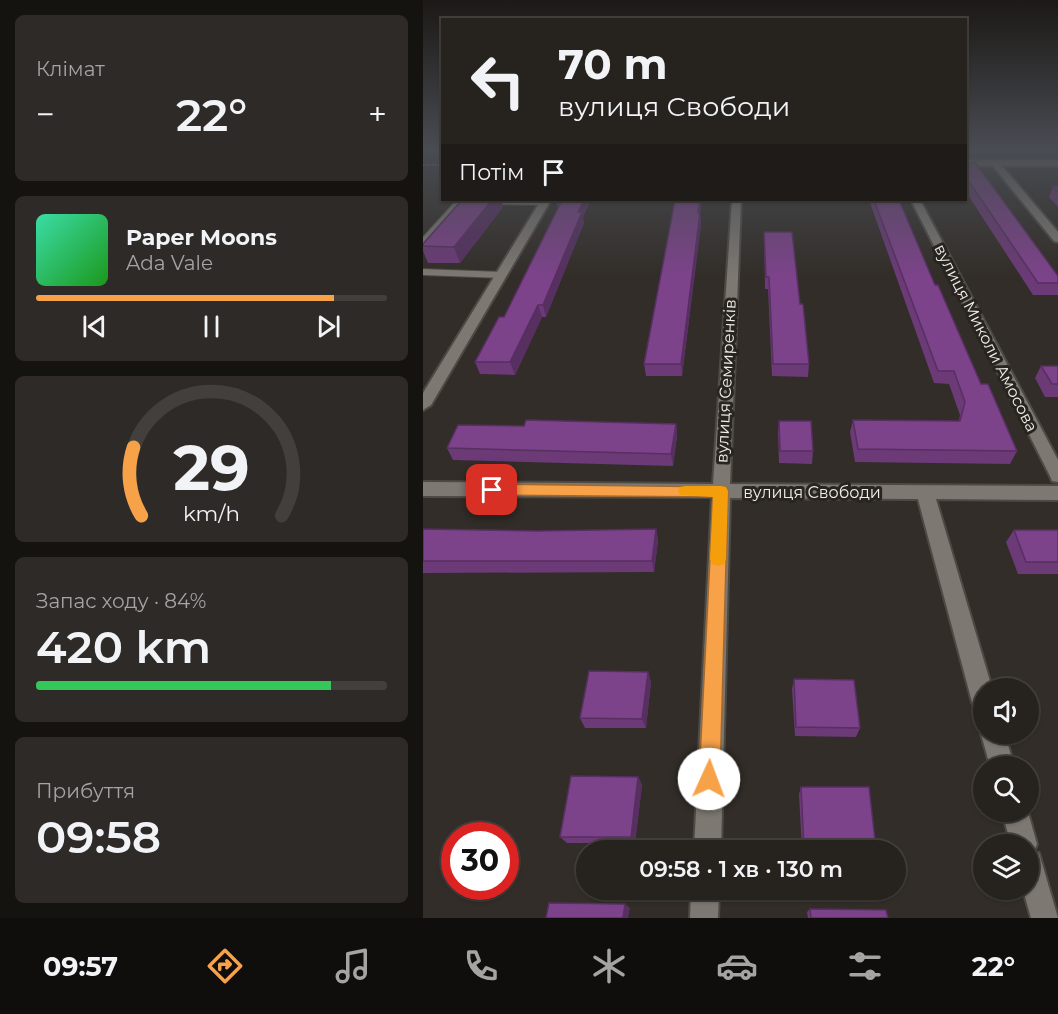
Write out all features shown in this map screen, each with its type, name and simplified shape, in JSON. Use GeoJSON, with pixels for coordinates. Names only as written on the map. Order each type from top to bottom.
{"type":"FeatureCollection","features":[{"type":"Feature","properties":{"kind":"street"},"geometry":{"type":"LineString","coordinates":[[1018,192],[1058,239]]}},
{"type":"Feature","properties":{"kind":"street"},"geometry":{"type":"LineString","coordinates":[[424,400],[545,201]]}},
{"type":"Feature","properties":{"kind":"street","name":"вулиця Семиренків"},"geometry":{"type":"LineString","coordinates":[[707,840],[721,491],[736,201]]}},
{"type":"Feature","properties":{"kind":"street","name":"вулиця Миколи Амосова"},"geometry":{"type":"LineString","coordinates":[[916,201],[1058,476]]}},
{"type":"Feature","properties":{"kind":"street","name":"вулиця Свободи"},"geometry":{"type":"LineString","coordinates":[[423,489],[1058,493]]}},
{"type":"Feature","properties":{"kind":"street"},"geometry":{"type":"LineString","coordinates":[[925,492],[977,678]]}},
{"type":"Feature","properties":{"kind":"street"},"geometry":{"type":"LineString","coordinates":[[1039,897],[1045,918]]}},
{"type":"Feature","properties":{"kind":"street"},"geometry":{"type":"LineString","coordinates":[[704,918],[705,900]]}},
{"type":"Feature","properties":{"kind":"lane"},"geometry":{"type":"LineString","coordinates":[[423,242],[456,206],[473,202],[545,201]]}},
{"type":"Feature","properties":{"kind":"lane"},"geometry":{"type":"LineString","coordinates":[[423,272],[502,275]]}},
{"type":"Feature","properties":{"kind":"building"},"geometry":{"type":"Polygon","coordinates":[[[976,192],[997,192],[1058,276],[1058,283],[1038,283],[976,192]]]}},
{"type":"Feature","properties":{"kind":"building"},"geometry":{"type":"Polygon","coordinates":[[[461,201],[491,201],[454,247],[423,246],[461,201]]]}},
{"type":"Feature","properties":{"kind":"building"},"geometry":{"type":"Polygon","coordinates":[[[558,201],[584,201],[578,212],[582,212],[543,305],[538,305],[510,362],[475,362],[499,317],[504,317],[560,204],[557,204],[558,201]]]}},
{"type":"Feature","properties":{"kind":"building"},"geometry":{"type":"Polygon","coordinates":[[[675,201],[700,201],[681,364],[644,364],[675,201]]]}},
{"type":"Feature","properties":{"kind":"building"},"geometry":{"type":"Polygon","coordinates":[[[874,201],[899,201],[981,384],[988,384],[1017,451],[858,449],[853,420],[960,421],[965,402],[954,371],[938,371],[874,201]]]}},
{"type":"Feature","properties":{"kind":"building"},"geometry":{"type":"Polygon","coordinates":[[[764,232],[792,232],[809,364],[773,364],[769,277],[766,277],[764,232]]]}},
{"type":"Feature","properties":{"kind":"building"},"geometry":{"type":"Polygon","coordinates":[[[1041,366],[1058,366],[1058,384],[1052,384],[1041,366]]]}},
{"type":"Feature","properties":{"kind":"building"},"geometry":{"type":"Polygon","coordinates":[[[526,420],[676,424],[671,454],[447,448],[458,425],[524,426],[526,420]]]}},
{"type":"Feature","properties":{"kind":"building"},"geometry":{"type":"Polygon","coordinates":[[[779,421],[811,421],[813,451],[780,451],[779,421]]]}},
{"type":"Feature","properties":{"kind":"building"},"geometry":{"type":"Polygon","coordinates":[[[423,529],[537,531],[656,529],[652,561],[423,561],[423,529]]]}},
{"type":"Feature","properties":{"kind":"building"},"geometry":{"type":"Polygon","coordinates":[[[1014,530],[1058,530],[1058,562],[1026,562],[1014,530]]]}},
{"type":"Feature","properties":{"kind":"building"},"geometry":{"type":"Polygon","coordinates":[[[589,671],[648,672],[642,719],[580,718],[589,671]]]}},
{"type":"Feature","properties":{"kind":"building"},"geometry":{"type":"Polygon","coordinates":[[[794,679],[854,680],[860,728],[796,727],[794,679]]]}},
{"type":"Feature","properties":{"kind":"building"},"geometry":{"type":"Polygon","coordinates":[[[571,776],[638,777],[631,837],[560,837],[571,776]]]}},
{"type":"Feature","properties":{"kind":"building"},"geometry":{"type":"Polygon","coordinates":[[[801,787],[869,787],[875,840],[804,840],[801,787]]]}},
{"type":"Feature","properties":{"kind":"building"},"geometry":{"type":"Polygon","coordinates":[[[549,903],[625,904],[623,918],[546,918],[549,903]]]}},
{"type":"Feature","properties":{"kind":"building"},"geometry":{"type":"Polygon","coordinates":[[[810,909],[886,910],[888,918],[811,918],[810,909]]]}},
{"type":"Feature","properties":{"kind":"slow traffic"},"geometry":{"type":"LineString","coordinates":[[685,491],[721,491],[718,559]]}},
{"type":"Feature","properties":{"kind":"route"},"geometry":{"type":"LineString","coordinates":[[492,490],[721,491],[709,779]]}}]}
